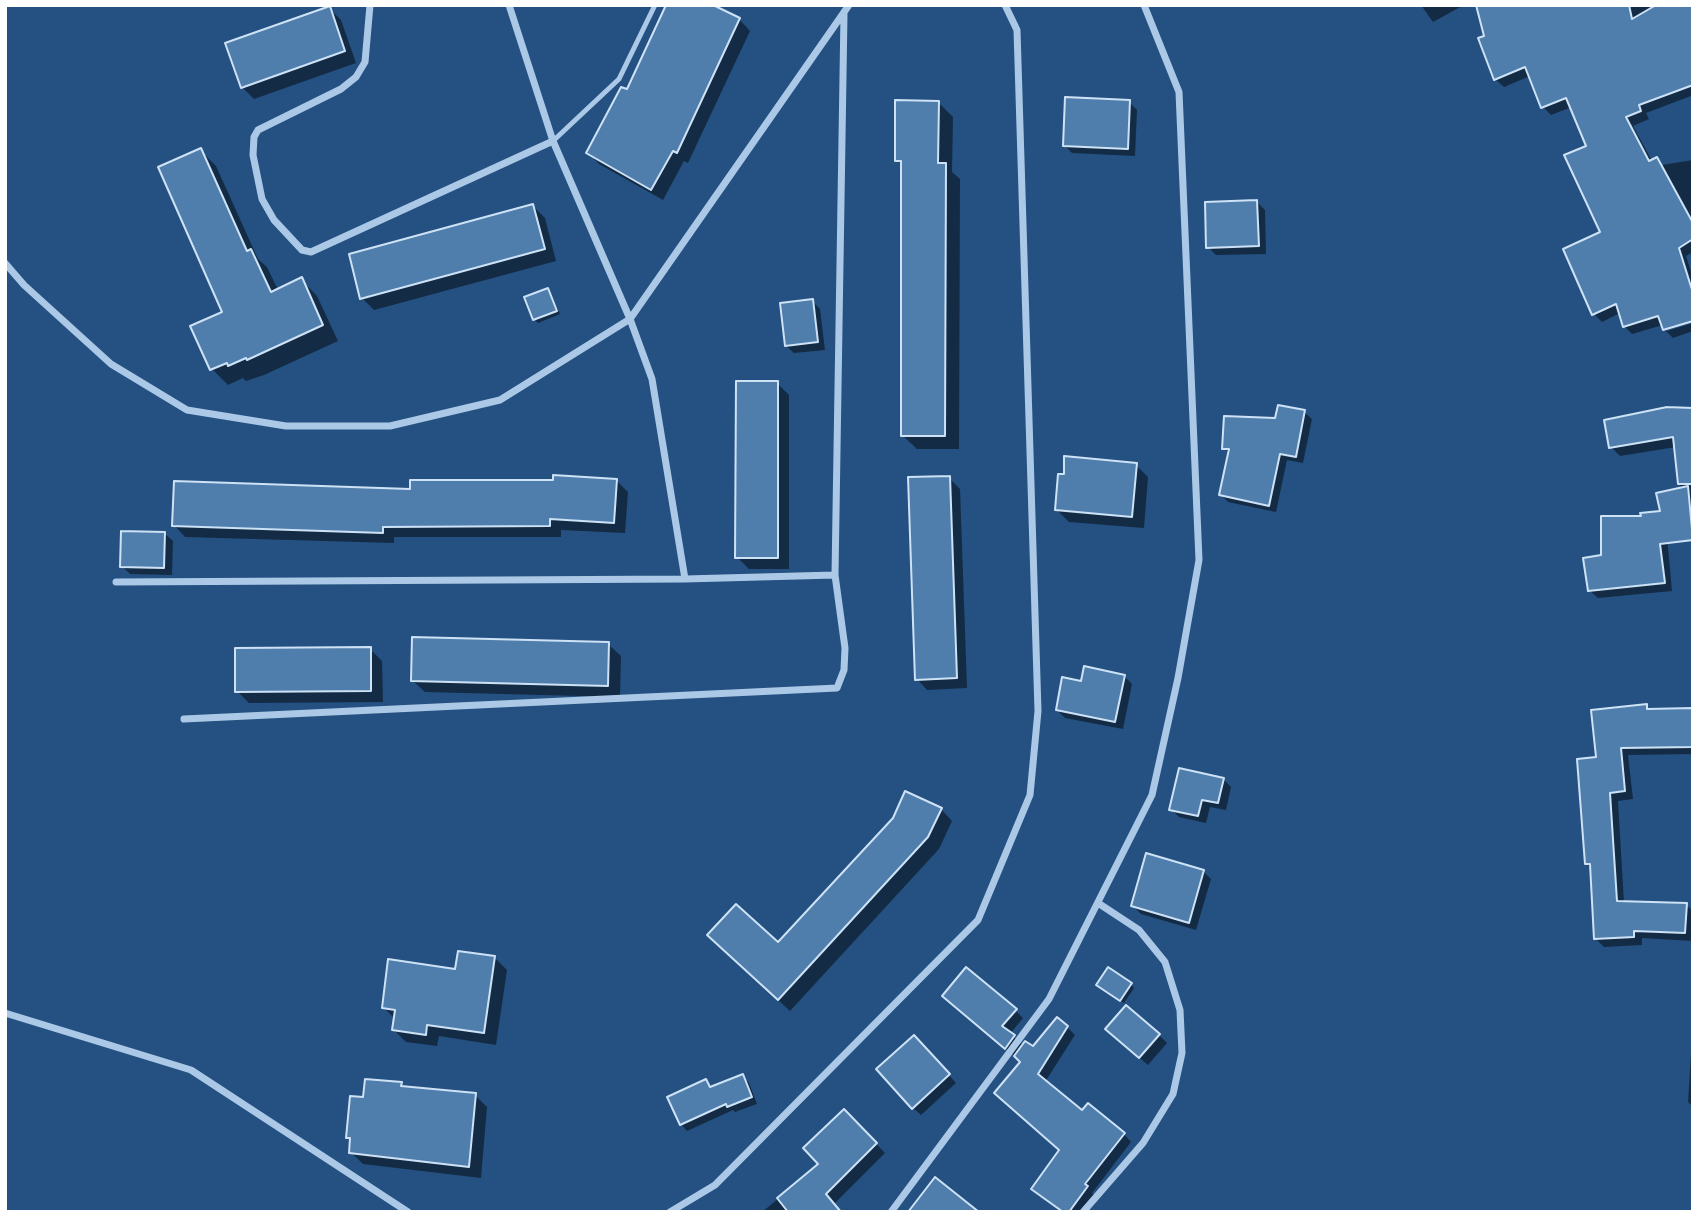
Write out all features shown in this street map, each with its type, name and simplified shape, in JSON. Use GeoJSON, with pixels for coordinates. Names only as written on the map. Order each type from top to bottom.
{"type":"FeatureCollection","features":[{"type":"Feature","properties":{"kind":"street"},"geometry":{"type":"LineString","coordinates":[[370,5],[366,62],[356,77],[341,89],[258,130],[254,137],[253,155],[262,199],[274,220],[302,250],[311,252],[553,141]]}},
{"type":"Feature","properties":{"kind":"street"},"geometry":{"type":"LineString","coordinates":[[509,5],[553,141],[630,319],[652,379],[685,579]]}},
{"type":"Feature","properties":{"kind":"street"},"geometry":{"type":"LineString","coordinates":[[5,263],[24,285],[111,364],[187,410],[286,426],[390,426],[500,400],[630,319],[849,5]]}},
{"type":"Feature","properties":{"kind":"street"},"geometry":{"type":"LineString","coordinates":[[670,1212],[715,1185],[978,920],[1030,795],[1038,711],[1018,44],[1017,30],[1005,5]]}},
{"type":"Feature","properties":{"kind":"street"},"geometry":{"type":"LineString","coordinates":[[891,1212],[1049,999],[1152,795],[1178,678],[1199,559],[1179,92],[1144,5]]}},
{"type":"Feature","properties":{"kind":"street"},"geometry":{"type":"LineString","coordinates":[[184,719],[837,688],[844,670],[845,648],[835,575],[844,14]]}},
{"type":"Feature","properties":{"kind":"street"},"geometry":{"type":"LineString","coordinates":[[116,582],[685,579],[835,575]]}},
{"type":"Feature","properties":{"kind":"street"},"geometry":{"type":"LineString","coordinates":[[1083,1212],[1143,1143],[1173,1094],[1182,1053],[1180,1010],[1165,962],[1139,930],[1098,903]]}},
{"type":"Feature","properties":{"kind":"street"},"geometry":{"type":"LineString","coordinates":[[5,1013],[191,1070],[408,1212]]}},
{"type":"Feature","properties":{"kind":"lane"},"geometry":{"type":"LineString","coordinates":[[553,141],[619,79],[655,5]]}},
{"type":"Feature","properties":{"kind":"building"},"geometry":{"type":"Polygon","coordinates":[[[666,5],[713,5],[740,18],[677,153],[673,151],[651,190],[586,153],[621,87],[627,89],[666,5]]]}},
{"type":"Feature","properties":{"kind":"building"},"geometry":{"type":"Polygon","coordinates":[[[1476,5],[1629,5],[1632,19],[1656,5],[1693,5],[1693,85],[1639,105],[1641,111],[1626,117],[1649,161],[1657,157],[1693,223],[1693,239],[1679,248],[1693,293],[1693,321],[1663,330],[1658,316],[1623,327],[1616,304],[1592,315],[1563,249],[1600,232],[1564,155],[1586,146],[1566,98],[1541,108],[1525,67],[1494,80],[1478,38],[1484,36],[1476,5]]]}},
{"type":"Feature","properties":{"kind":"building"},"geometry":{"type":"Polygon","coordinates":[[[330,6],[345,51],[241,88],[225,43],[330,6]]]}},
{"type":"Feature","properties":{"kind":"building"},"geometry":{"type":"Polygon","coordinates":[[[1065,97],[1130,100],[1128,149],[1063,146],[1065,97]]]}},
{"type":"Feature","properties":{"kind":"building"},"geometry":{"type":"Polygon","coordinates":[[[895,100],[939,101],[938,163],[946,163],[945,436],[901,436],[901,161],[895,161],[895,100]]]}},
{"type":"Feature","properties":{"kind":"building"},"geometry":{"type":"Polygon","coordinates":[[[201,148],[247,251],[251,249],[271,292],[302,277],[323,325],[247,360],[246,358],[228,366],[227,363],[210,370],[190,326],[222,312],[158,167],[201,148]]]}},
{"type":"Feature","properties":{"kind":"building"},"geometry":{"type":"Polygon","coordinates":[[[1257,200],[1259,246],[1206,248],[1205,202],[1257,200]]]}},
{"type":"Feature","properties":{"kind":"building"},"geometry":{"type":"Polygon","coordinates":[[[533,204],[545,249],[360,299],[349,254],[533,204]]]}},
{"type":"Feature","properties":{"kind":"building"},"geometry":{"type":"Polygon","coordinates":[[[548,288],[557,311],[533,320],[524,297],[548,288]]]}},
{"type":"Feature","properties":{"kind":"building"},"geometry":{"type":"Polygon","coordinates":[[[813,299],[818,342],[785,346],[780,303],[813,299]]]}},
{"type":"Feature","properties":{"kind":"building"},"geometry":{"type":"Polygon","coordinates":[[[736,381],[778,381],[778,558],[735,558],[736,381]]]}},
{"type":"Feature","properties":{"kind":"building"},"geometry":{"type":"Polygon","coordinates":[[[1278,405],[1305,410],[1296,457],[1280,454],[1269,506],[1219,495],[1229,449],[1222,449],[1224,416],[1275,418],[1278,405]]]}},
{"type":"Feature","properties":{"kind":"building"},"geometry":{"type":"Polygon","coordinates":[[[1667,407],[1693,408],[1693,484],[1678,484],[1673,437],[1609,448],[1604,420],[1667,407]]]}},
{"type":"Feature","properties":{"kind":"building"},"geometry":{"type":"Polygon","coordinates":[[[1064,456],[1137,463],[1132,517],[1055,510],[1058,474],[1064,474],[1064,456]]]}},
{"type":"Feature","properties":{"kind":"building"},"geometry":{"type":"Polygon","coordinates":[[[553,475],[617,479],[614,523],[550,519],[550,526],[383,527],[383,533],[172,526],[174,481],[410,489],[410,480],[553,480],[553,475]]]}},
{"type":"Feature","properties":{"kind":"building"},"geometry":{"type":"Polygon","coordinates":[[[950,476],[957,678],[915,680],[908,477],[950,476]]]}},
{"type":"Feature","properties":{"kind":"building"},"geometry":{"type":"Polygon","coordinates":[[[1688,486],[1693,540],[1660,544],[1665,583],[1588,591],[1583,558],[1601,555],[1601,516],[1641,516],[1640,513],[1660,511],[1656,493],[1688,486]]]}},
{"type":"Feature","properties":{"kind":"building"},"geometry":{"type":"Polygon","coordinates":[[[121,531],[165,532],[164,568],[120,567],[121,531]]]}},
{"type":"Feature","properties":{"kind":"building"},"geometry":{"type":"Polygon","coordinates":[[[412,637],[609,642],[608,686],[411,681],[412,637]]]}},
{"type":"Feature","properties":{"kind":"building"},"geometry":{"type":"Polygon","coordinates":[[[371,647],[371,691],[235,692],[235,648],[371,647]]]}},
{"type":"Feature","properties":{"kind":"building"},"geometry":{"type":"Polygon","coordinates":[[[1084,666],[1125,675],[1115,722],[1056,710],[1062,677],[1081,681],[1084,666]]]}},
{"type":"Feature","properties":{"kind":"building"},"geometry":{"type":"Polygon","coordinates":[[[1647,704],[1647,709],[1693,708],[1693,747],[1621,748],[1625,791],[1610,793],[1617,901],[1687,903],[1685,933],[1634,931],[1634,937],[1594,939],[1590,864],[1585,864],[1577,759],[1596,757],[1591,710],[1647,704]]]}},
{"type":"Feature","properties":{"kind":"building"},"geometry":{"type":"Polygon","coordinates":[[[1179,768],[1224,778],[1218,803],[1202,800],[1198,816],[1169,810],[1179,768]]]}},
{"type":"Feature","properties":{"kind":"building"},"geometry":{"type":"Polygon","coordinates":[[[905,791],[942,808],[928,837],[778,1000],[707,935],[736,904],[778,942],[893,818],[905,791]]]}},
{"type":"Feature","properties":{"kind":"building"},"geometry":{"type":"Polygon","coordinates":[[[1146,853],[1204,870],[1189,923],[1131,906],[1146,853]]]}},
{"type":"Feature","properties":{"kind":"building"},"geometry":{"type":"Polygon","coordinates":[[[458,951],[495,956],[484,1033],[427,1025],[426,1035],[392,1030],[395,1010],[382,1008],[388,959],[455,969],[458,951]]]}},
{"type":"Feature","properties":{"kind":"building"},"geometry":{"type":"Polygon","coordinates":[[[966,967],[1017,1009],[1002,1026],[1015,1035],[1005,1049],[942,996],[966,967]]]}},
{"type":"Feature","properties":{"kind":"building"},"geometry":{"type":"Polygon","coordinates":[[[1108,967],[1132,983],[1120,1001],[1096,985],[1108,967]]]}},
{"type":"Feature","properties":{"kind":"building"},"geometry":{"type":"Polygon","coordinates":[[[1126,1005],[1160,1034],[1139,1058],[1105,1029],[1126,1005]]]}},
{"type":"Feature","properties":{"kind":"building"},"geometry":{"type":"Polygon","coordinates":[[[1057,1017],[1068,1026],[1038,1074],[1082,1110],[1088,1103],[1125,1133],[1085,1184],[1088,1186],[1069,1212],[1063,1212],[1031,1189],[1059,1150],[994,1093],[1020,1062],[1014,1056],[1025,1041],[1033,1046],[1057,1017]]]}},
{"type":"Feature","properties":{"kind":"building"},"geometry":{"type":"Polygon","coordinates":[[[914,1035],[950,1074],[912,1109],[876,1069],[914,1035]]]}},
{"type":"Feature","properties":{"kind":"building"},"geometry":{"type":"Polygon","coordinates":[[[743,1074],[752,1097],[727,1107],[726,1104],[680,1125],[667,1097],[706,1079],[710,1087],[743,1074]]]}},
{"type":"Feature","properties":{"kind":"building"},"geometry":{"type":"Polygon","coordinates":[[[365,1079],[402,1082],[401,1086],[476,1093],[469,1167],[349,1153],[350,1138],[346,1138],[350,1096],[363,1097],[365,1079]]]}},
{"type":"Feature","properties":{"kind":"building"},"geometry":{"type":"Polygon","coordinates":[[[844,1109],[877,1143],[826,1194],[841,1212],[788,1212],[777,1198],[818,1164],[803,1148],[844,1109]]]}},
{"type":"Feature","properties":{"kind":"building"},"geometry":{"type":"Polygon","coordinates":[[[935,1177],[979,1212],[908,1212],[935,1177]]]}}]}
